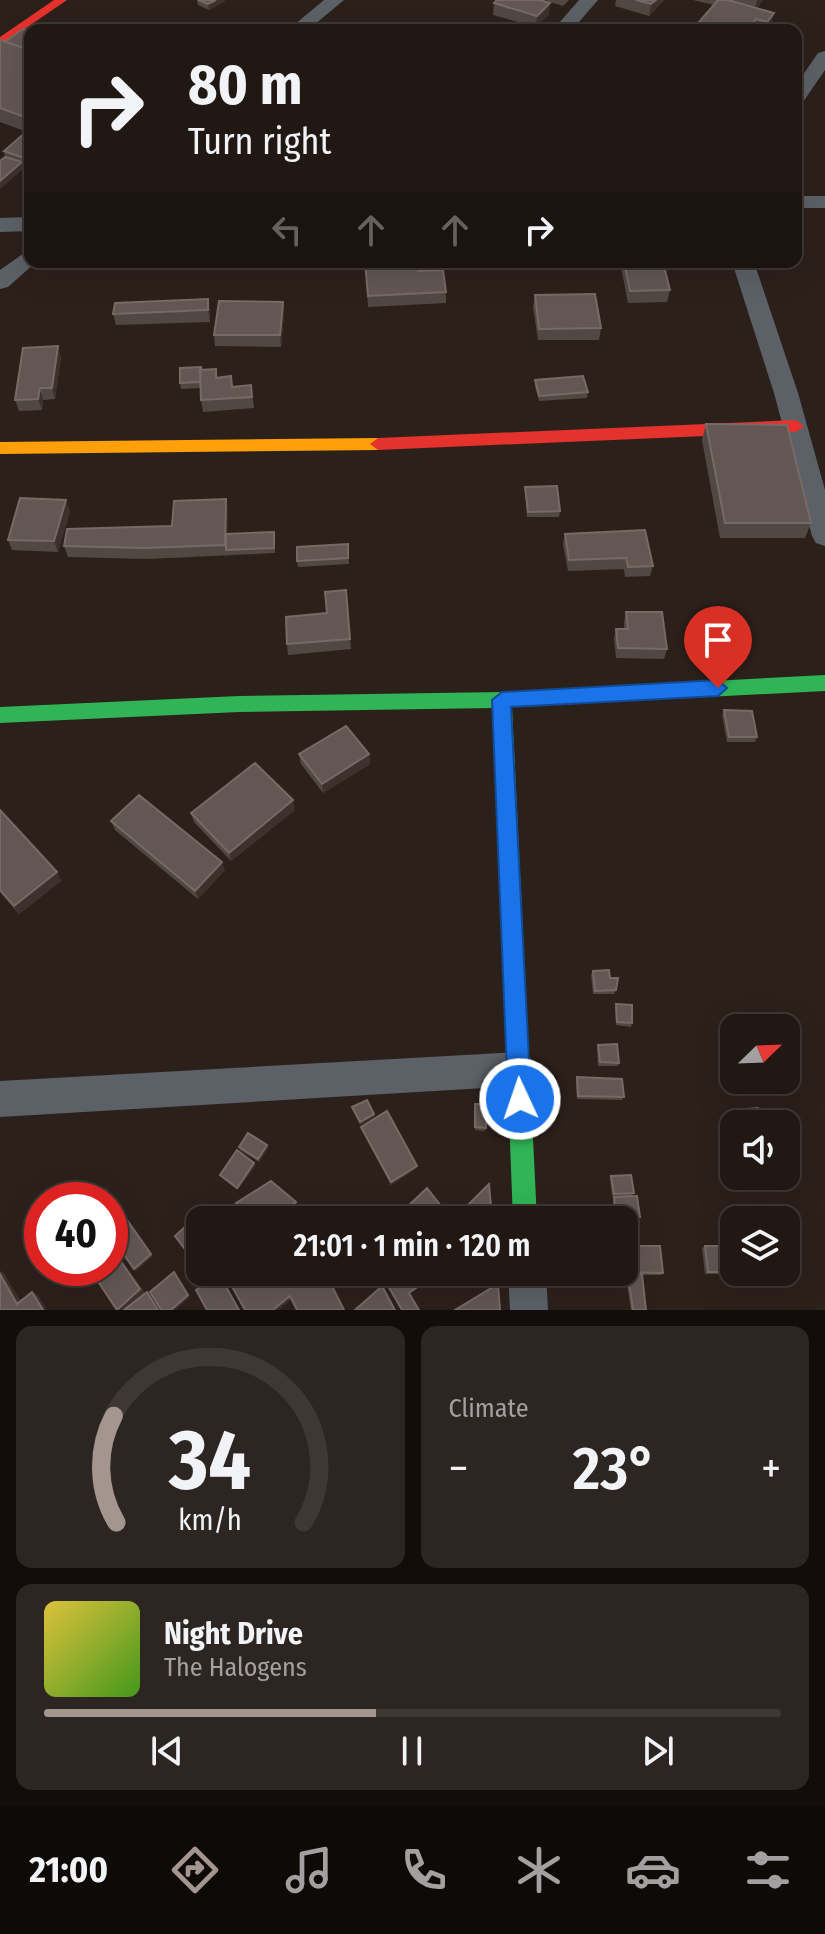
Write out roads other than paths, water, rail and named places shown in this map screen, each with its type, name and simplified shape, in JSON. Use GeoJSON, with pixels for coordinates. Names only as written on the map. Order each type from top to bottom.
{"type":"FeatureCollection","features":[{"type":"Feature","properties":{"kind":"street"},"geometry":{"type":"LineString","coordinates":[[0,23],[32,0]]}},
{"type":"Feature","properties":{"kind":"street"},"geometry":{"type":"LineString","coordinates":[[26,24],[61,0]]}},
{"type":"Feature","properties":{"kind":"street"},"geometry":{"type":"LineString","coordinates":[[305,24],[335,0]]}},
{"type":"Feature","properties":{"kind":"street"},"geometry":{"type":"LineString","coordinates":[[567,24],[589,0]]}},
{"type":"Feature","properties":{"kind":"street"},"geometry":{"type":"LineString","coordinates":[[0,42],[24,25]]}},
{"type":"Feature","properties":{"kind":"street"},"geometry":{"type":"LineString","coordinates":[[802,90],[825,57]]}},
{"type":"Feature","properties":{"kind":"street"},"geometry":{"type":"LineString","coordinates":[[802,202],[825,202]]}},
{"type":"Feature","properties":{"kind":"street"},"geometry":{"type":"LineString","coordinates":[[0,225],[24,224]]}},
{"type":"Feature","properties":{"kind":"street"},"geometry":{"type":"LineString","coordinates":[[0,282],[24,261]]}},
{"type":"Feature","properties":{"kind":"street"},"geometry":{"type":"LineString","coordinates":[[745,268],[796,426],[825,536]]}},
{"type":"Feature","properties":{"kind":"street"},"geometry":{"type":"LineString","coordinates":[[0,448],[349,445],[796,426]]}},
{"type":"Feature","properties":{"kind":"street"},"geometry":{"type":"LineString","coordinates":[[0,715],[239,704],[502,700],[825,683]]}},
{"type":"Feature","properties":{"kind":"street"},"geometry":{"type":"LineString","coordinates":[[502,700],[524,1206]]}},
{"type":"Feature","properties":{"kind":"street"},"geometry":{"type":"LineString","coordinates":[[0,1099],[518,1069]]}},
{"type":"Feature","properties":{"kind":"street"},"geometry":{"type":"LineString","coordinates":[[528,1286],[529,1310]]}}]}
